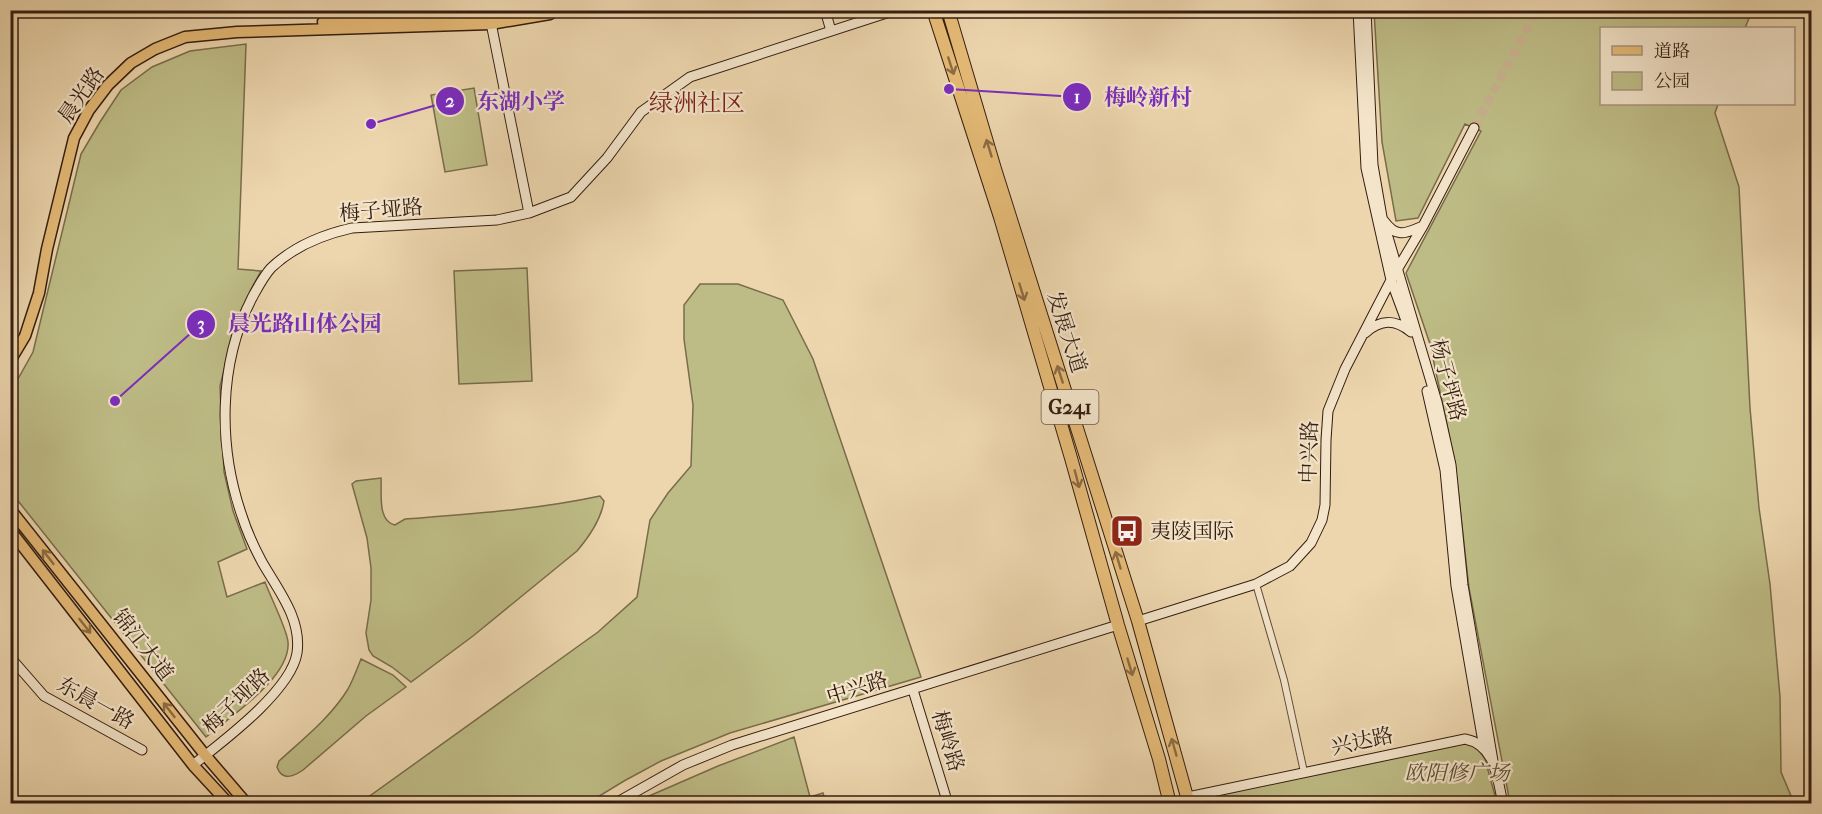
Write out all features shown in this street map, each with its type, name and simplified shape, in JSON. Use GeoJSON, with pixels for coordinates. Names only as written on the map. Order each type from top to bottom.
{"type":"FeatureCollection","features":[{"type":"Feature","properties":{"kind":"highway","name":"发展大道"},"geometry":{"type":"LineString","coordinates":[[933,10],[1000,217],[1169,802]]}},
{"type":"Feature","properties":{"kind":"highway","name":"发展大道"},"geometry":{"type":"LineString","coordinates":[[948,10],[995,169],[1138,621],[1189,800]]}},
{"type":"Feature","properties":{"kind":"main road","name":"晨光路"},"geometry":{"type":"LineString","coordinates":[[10,348],[20,331],[33,292],[61,162],[69,137],[85,106],[104,81],[128,58],[184,30],[236,25],[490,20],[530,10]]}},
{"type":"Feature","properties":{"kind":"main road","name":"晨光路"},"geometry":{"type":"LineString","coordinates":[[10,360],[25,336],[39,293],[49,237],[74,138],[89,110],[108,85],[131,63],[155,49],[185,37],[237,32],[490,20],[550,14],[555,10]]}},
{"type":"Feature","properties":{"kind":"main road"},"geometry":{"type":"LineString","coordinates":[[825,10],[831,31]]}},
{"type":"Feature","properties":{"kind":"main road","name":"梅子垭路"},"geometry":{"type":"LineString","coordinates":[[193,765],[278,690],[294,665],[297,655],[296,626],[285,600],[250,537],[232,485],[227,453],[225,409],[231,358],[245,311],[262,279],[271,268],[297,248],[332,232],[352,228],[497,220],[529,213],[571,197],[607,158],[641,111],[690,77],[896,10]]}},
{"type":"Feature","properties":{"kind":"main road"},"geometry":{"type":"LineString","coordinates":[[1358,10],[1366,168],[1391,280],[1413,331]]}},
{"type":"Feature","properties":{"kind":"main road","name":"杨子坪路"},"geometry":{"type":"LineString","coordinates":[[1366,10],[1373,165],[1382,217],[1413,331],[1445,470],[1456,586],[1484,748]]}},
{"type":"Feature","properties":{"kind":"main road"},"geometry":{"type":"LineString","coordinates":[[490,20],[529,213]]}},
{"type":"Feature","properties":{"kind":"main road","name":"中兴路"},"geometry":{"type":"LineString","coordinates":[[1138,621],[1256,584],[1290,566],[1311,543],[1320,527],[1325,505],[1328,411],[1361,336],[1396,270],[1423,226],[1474,128]]}},
{"type":"Feature","properties":{"kind":"main road"},"geometry":{"type":"LineString","coordinates":[[1382,217],[1389,228],[1401,234],[1423,226]]}},
{"type":"Feature","properties":{"kind":"main road"},"geometry":{"type":"LineString","coordinates":[[1361,336],[1372,327],[1386,321],[1413,331]]}},
{"type":"Feature","properties":{"kind":"main road","name":"杨子坪路"},"geometry":{"type":"LineString","coordinates":[[1413,331],[1437,402],[1451,465],[1463,585],[1493,761]]}},
{"type":"Feature","properties":{"kind":"main road","name":"锦江大道"},"geometry":{"type":"LineString","coordinates":[[10,509],[205,755],[247,804]]}},
{"type":"Feature","properties":{"kind":"main road","name":"锦江大道"},"geometry":{"type":"LineString","coordinates":[[10,530],[193,765],[229,804]]}},
{"type":"Feature","properties":{"kind":"main road","name":"中兴路"},"geometry":{"type":"LineString","coordinates":[[614,804],[683,765],[732,745],[1118,626]]}},
{"type":"Feature","properties":{"kind":"main road","name":"东晨一路"},"geometry":{"type":"LineString","coordinates":[[10,657],[44,696],[142,750]]}},
{"type":"Feature","properties":{"kind":"main road","name":"梅岭路"},"geometry":{"type":"LineString","coordinates":[[913,690],[948,804]]}},
{"type":"Feature","properties":{"kind":"main road","name":"兴达路"},"geometry":{"type":"LineString","coordinates":[[1189,800],[1304,772],[1460,740],[1471,740],[1484,748]]}},
{"type":"Feature","properties":{"kind":"main road"},"geometry":{"type":"LineString","coordinates":[[1484,748],[1493,761],[1503,804]]}},
{"type":"Feature","properties":{"kind":"main road"},"geometry":{"type":"LineString","coordinates":[[1151,804],[1169,802]]}},
{"type":"Feature","properties":{"kind":"street"},"geometry":{"type":"LineString","coordinates":[[1256,584],[1284,680],[1304,772]]}},
{"type":"Feature","properties":{"kind":"green space"},"geometry":{"type":"Polygon","coordinates":[[[1374,11],[1752,11],[1745,27],[1600,27],[1600,105],[1718,105],[1715,113],[1739,187],[1750,408],[1780,697],[1781,772],[1794,803],[1615,804],[1613,796],[1573,803],[1510,803],[1469,588],[1455,463],[1430,344],[1406,273],[1481,131],[1465,124],[1418,218],[1396,221],[1382,142],[1374,11]]]}},
{"type":"Feature","properties":{"kind":"green space"},"geometry":{"type":"Polygon","coordinates":[[[246,44],[238,269],[261,271],[250,291],[234,331],[220,386],[224,472],[233,511],[247,549],[218,562],[227,597],[265,582],[282,621],[288,642],[280,669],[270,682],[258,695],[206,737],[11,492],[11,385],[19,377],[33,352],[81,154],[121,90],[152,67],[190,51],[246,44]]]}},
{"type":"Feature","properties":{"kind":"green space"},"geometry":{"type":"Polygon","coordinates":[[[474,88],[487,165],[445,172],[431,95],[474,88]]]}},
{"type":"Feature","properties":{"kind":"green space"},"geometry":{"type":"Polygon","coordinates":[[[527,268],[532,381],[459,384],[454,271],[527,268]]]}},
{"type":"Feature","properties":{"kind":"green space"},"geometry":{"type":"Polygon","coordinates":[[[700,284],[738,284],[783,300],[813,359],[921,677],[730,733],[661,761],[588,803],[360,803],[598,632],[637,597],[650,520],[668,493],[691,466],[693,405],[684,339],[684,305],[700,284]]]}},
{"type":"Feature","properties":{"kind":"green space"},"geometry":{"type":"Polygon","coordinates":[[[381,478],[383,512],[385,518],[395,525],[405,519],[527,508],[600,496],[604,501],[594,528],[577,551],[473,636],[411,682],[373,656],[369,650],[366,633],[371,600],[371,568],[367,538],[352,484],[356,481],[381,478]]]}},
{"type":"Feature","properties":{"kind":"green space"},"geometry":{"type":"Polygon","coordinates":[[[361,659],[393,675],[406,687],[366,716],[303,770],[292,776],[282,774],[277,767],[279,761],[333,709],[348,689],[361,659]]]}},
{"type":"Feature","properties":{"kind":"green space"},"geometry":{"type":"Polygon","coordinates":[[[794,737],[810,797],[823,793],[826,803],[633,803],[718,766],[794,737]]]}},
{"type":"Feature","properties":{"kind":"green space","name":"欧阳修广场"},"geometry":{"type":"Polygon","coordinates":[[[1461,741],[1476,746],[1485,759],[1497,803],[1200,804],[1199,798],[1461,741]]]}},
{"type":"Feature","properties":{"kind":"tunnel"},"geometry":{"type":"LineString","coordinates":[[1474,128],[1537,10]]}},
{"type":"Feature","properties":{"kind":"place","name":"梅岭新村"},"geometry":{"type":"Point","coordinates":[949,89]}},
{"type":"Feature","properties":{"kind":"place","name":"东湖小学"},"geometry":{"type":"Point","coordinates":[371,124]}},
{"type":"Feature","properties":{"kind":"place","name":"晨光路山体公园"},"geometry":{"type":"Point","coordinates":[115,401]}},
{"type":"Feature","properties":{"kind":"place","name":"夷陵国际"},"geometry":{"type":"Point","coordinates":[1127,531]}},
{"type":"Feature","properties":{"kind":"district","name":"绿洲社区"},"geometry":{"type":"Point","coordinates":[697,103]}}]}
